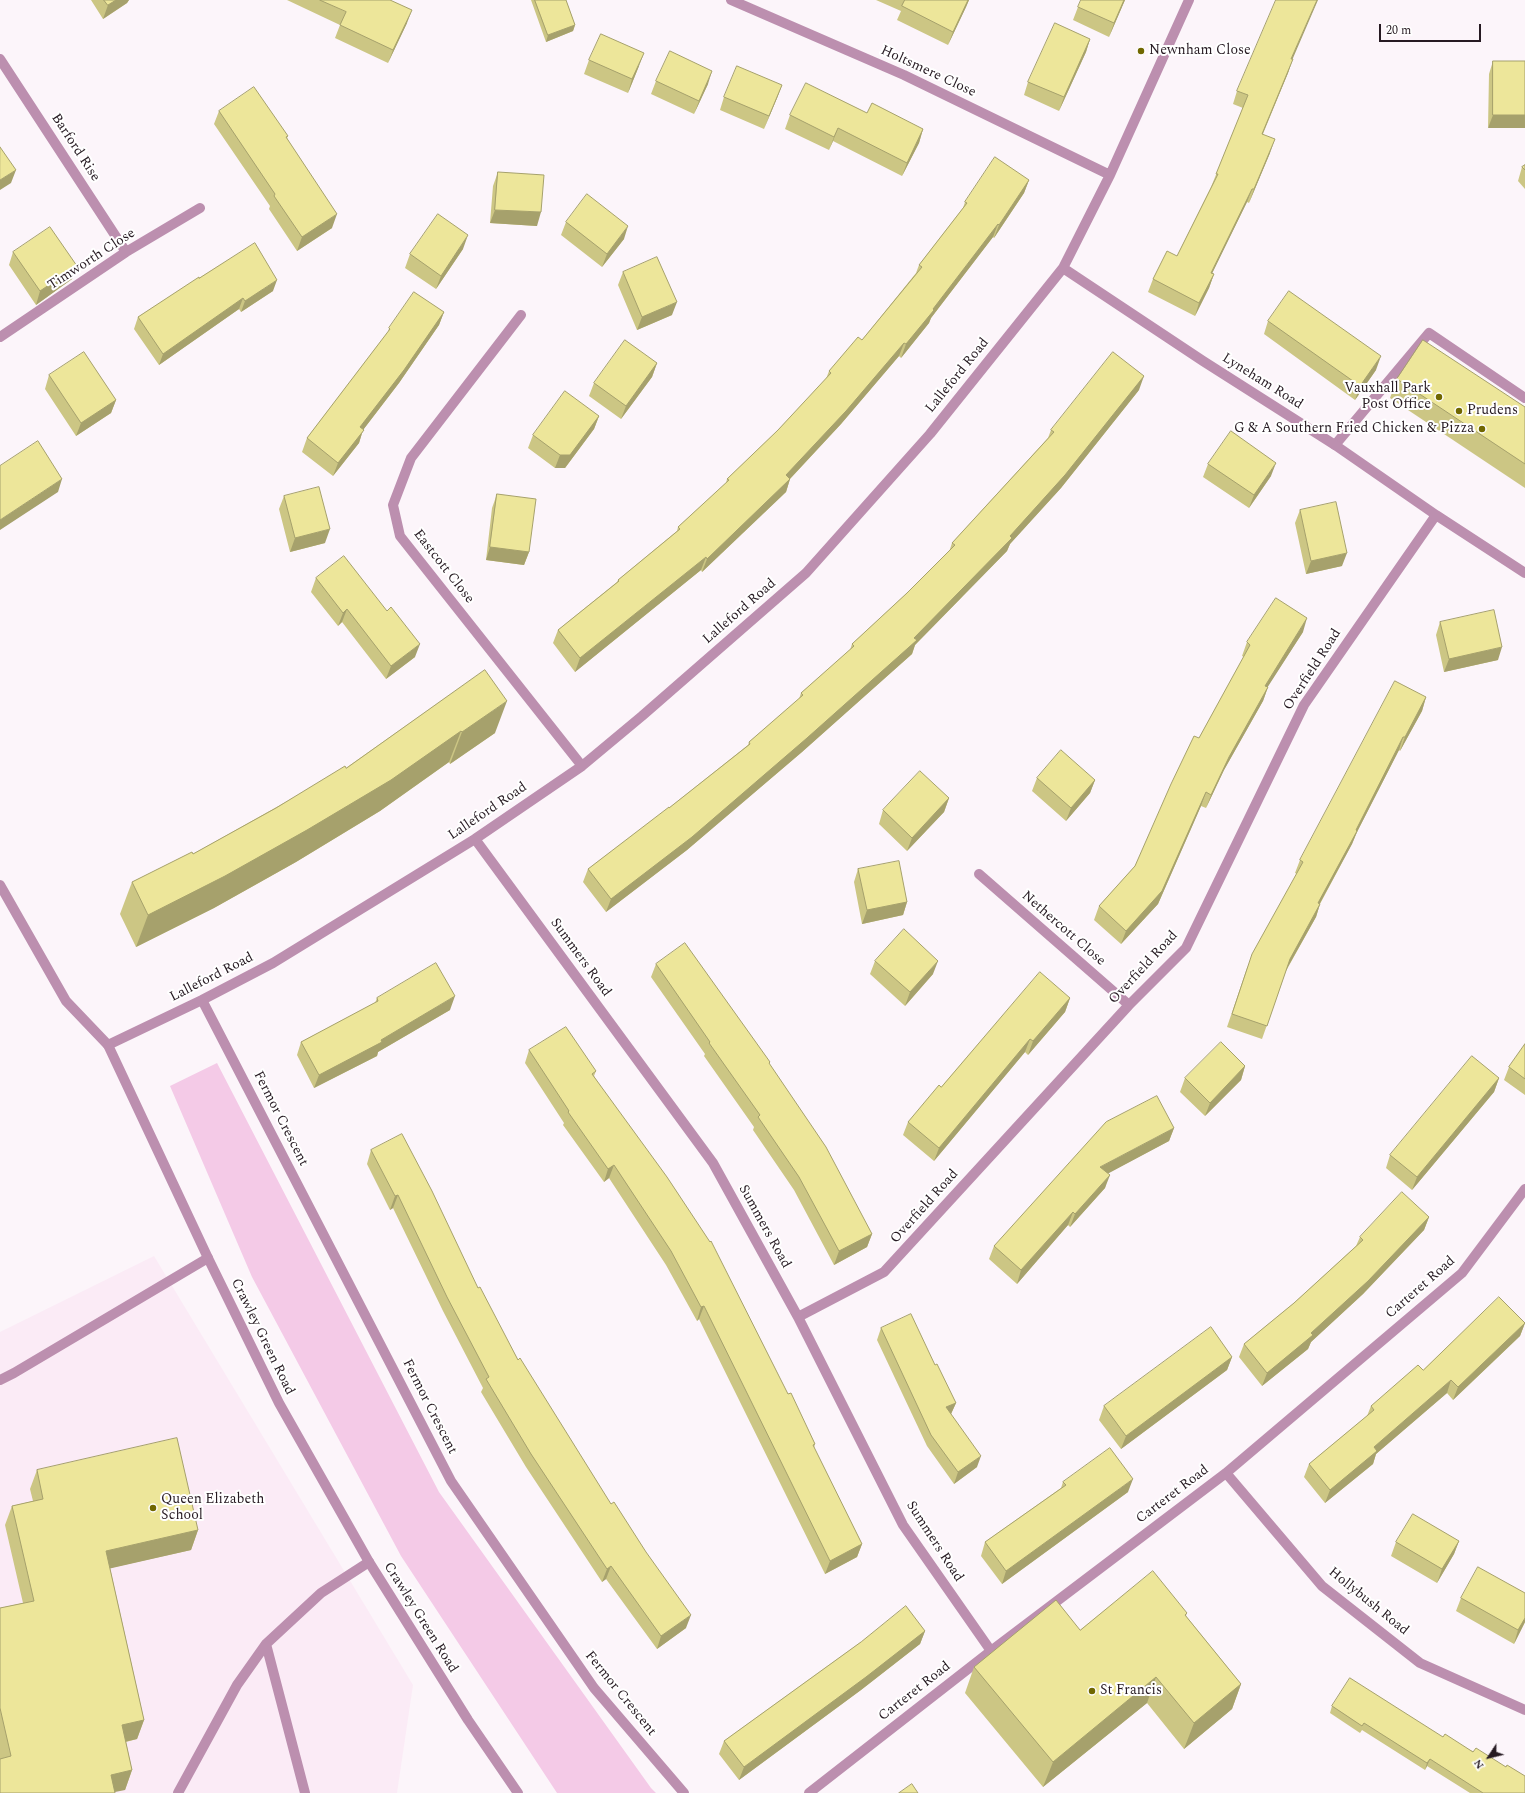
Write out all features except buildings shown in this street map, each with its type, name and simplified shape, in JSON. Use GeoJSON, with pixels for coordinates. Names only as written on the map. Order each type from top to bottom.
{"type":"FeatureCollection","features":[{"type":"Feature","properties":{"kind":"street","name":"Holtsmere Close"},"geometry":{"type":"LineString","coordinates":[[732,0],[904,75],[1110,174]]}},
{"type":"Feature","properties":{"kind":"street","name":"Lalleford Road"},"geometry":{"type":"LineString","coordinates":[[108,1045],[202,1000],[273,963],[475,839],[582,766],[642,716],[806,573],[930,434],[1063,268],[1110,174],[1189,0]]}},
{"type":"Feature","properties":{"kind":"street","name":"Barford Rise"},"geometry":{"type":"LineString","coordinates":[[0,59],[126,252]]}},
{"type":"Feature","properties":{"kind":"street","name":"Timworth Close"},"geometry":{"type":"LineString","coordinates":[[0,337],[126,252],[200,208]]}},
{"type":"Feature","properties":{"kind":"street","name":"Lyneham Road"},"geometry":{"type":"LineString","coordinates":[[1063,268],[1203,361],[1335,445],[1436,515],[1525,572]]}},
{"type":"Feature","properties":{"kind":"street","name":"Eastcott Close"},"geometry":{"type":"LineString","coordinates":[[521,315],[411,458],[393,505],[400,536],[582,766]]}},
{"type":"Feature","properties":{"kind":"street"},"geometry":{"type":"LineString","coordinates":[[1335,445],[1428,333],[1525,398]]}},
{"type":"Feature","properties":{"kind":"street","name":"Overfield Road"},"geometry":{"type":"LineString","coordinates":[[798,1317],[884,1272],[1129,1004],[1186,948],[1304,705],[1436,515]]}},
{"type":"Feature","properties":{"kind":"street","name":"Summers Road"},"geometry":{"type":"LineString","coordinates":[[475,839],[713,1163],[798,1317],[903,1525],[991,1651]]}},
{"type":"Feature","properties":{"kind":"street","name":"Nethercott Close"},"geometry":{"type":"LineString","coordinates":[[979,874],[1129,1004]]}},
{"type":"Feature","properties":{"kind":"street","name":"Crawley Green Road"},"geometry":{"type":"LineString","coordinates":[[0,885],[66,1001],[108,1045],[208,1258],[279,1403],[369,1562],[468,1720],[518,1793]]}},
{"type":"Feature","properties":{"kind":"street","name":"Fermor Crescent"},"geometry":{"type":"LineString","coordinates":[[202,1000],[451,1481],[594,1688],[684,1793]]}},
{"type":"Feature","properties":{"kind":"street","name":"Carteret Road"},"geometry":{"type":"LineString","coordinates":[[809,1793],[991,1651],[1226,1473],[1462,1273],[1525,1189]]}},
{"type":"Feature","properties":{"kind":"street"},"geometry":{"type":"LineString","coordinates":[[0,1380],[208,1258]]}},
{"type":"Feature","properties":{"kind":"street","name":"Hollybush Road"},"geometry":{"type":"LineString","coordinates":[[1226,1473],[1322,1586],[1420,1663],[1525,1710]]}},
{"type":"Feature","properties":{"kind":"street"},"geometry":{"type":"LineString","coordinates":[[178,1793],[237,1685],[266,1644],[321,1593],[369,1562]]}},
{"type":"Feature","properties":{"kind":"street"},"geometry":{"type":"LineString","coordinates":[[266,1644],[305,1793]]}},
{"type":"Feature","properties":{"kind":"shaded area"},"geometry":{"type":"Polygon","coordinates":[[[217,1063],[439,1492],[656,1793],[557,1793],[401,1556],[252,1277],[170,1086],[217,1063]]]}},
{"type":"Feature","properties":{"kind":"shaded area","name":"Queen Elizabeth School"},"geometry":{"type":"Polygon","coordinates":[[[154,1256],[413,1685],[397,1793],[0,1793],[0,1332],[154,1256]]]}},
{"type":"Feature","properties":{"kind":"place","name":"Newnham Close"},"geometry":{"type":"Point","coordinates":[1141,51]}},
{"type":"Feature","properties":{"kind":"place","name":"Vauxhall Park Post Office"},"geometry":{"type":"Point","coordinates":[1439,397]}},
{"type":"Feature","properties":{"kind":"place","name":"Prudens"},"geometry":{"type":"Point","coordinates":[1459,411]}},
{"type":"Feature","properties":{"kind":"place","name":"G & A Southern Fried Chicken & Pizza"},"geometry":{"type":"Point","coordinates":[1482,429]}},
{"type":"Feature","properties":{"kind":"place","name":"Queen Elizabeth School"},"geometry":{"type":"Point","coordinates":[153,1508]}},
{"type":"Feature","properties":{"kind":"place","name":"St Francis"},"geometry":{"type":"Point","coordinates":[1092,1691]}}]}
